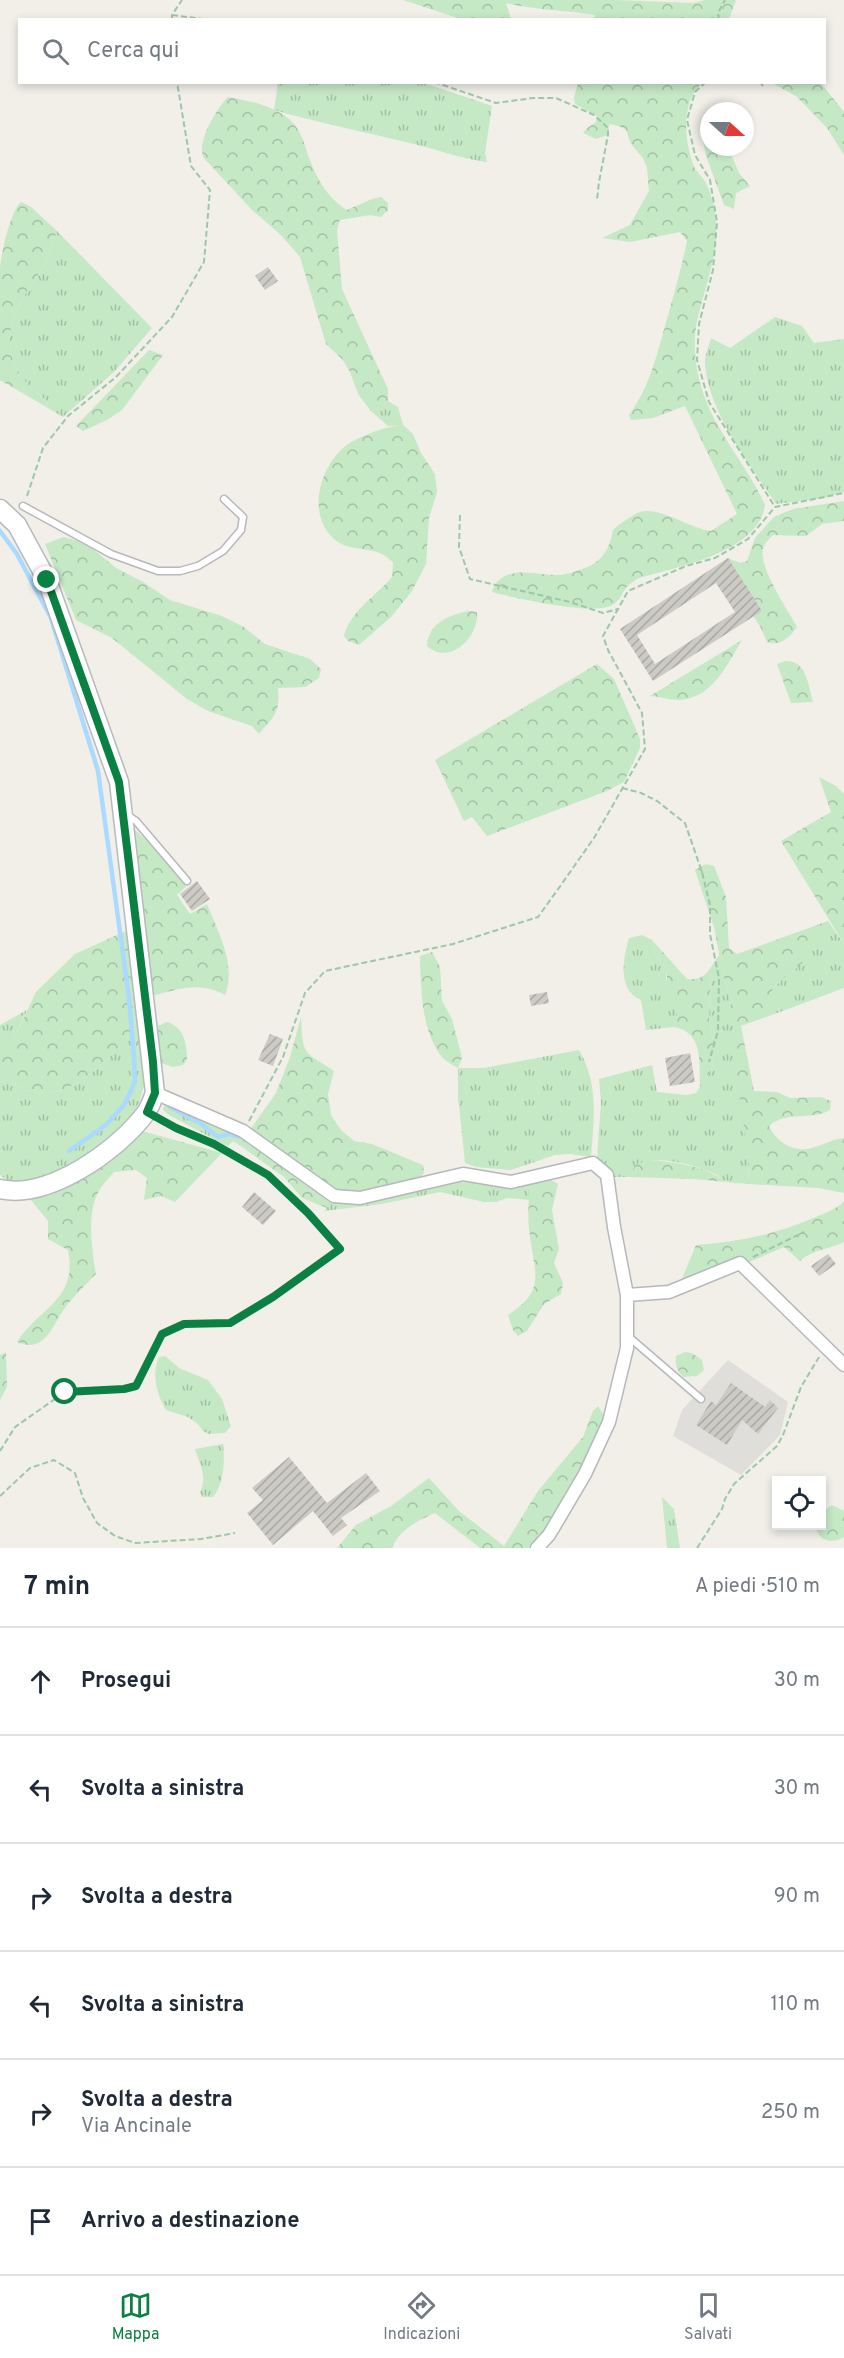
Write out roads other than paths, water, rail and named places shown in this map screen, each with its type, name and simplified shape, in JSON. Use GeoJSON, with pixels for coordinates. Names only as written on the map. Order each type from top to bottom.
{"type":"FeatureCollection","features":[{"type":"Feature","properties":{"kind":"main road"},"geometry":{"type":"LineString","coordinates":[[0,509],[17,525],[47,580],[119,782],[155,1093],[147,1112],[132,1130],[93,1162],[52,1184],[11,1192],[0,1190]]}},
{"type":"Feature","properties":{"kind":"street"},"geometry":{"type":"LineString","coordinates":[[155,1093],[243,1131],[334,1196],[360,1198],[463,1174],[511,1182],[593,1163],[607,1175],[627,1296],[628,1337],[609,1422],[579,1484],[549,1535],[537,1548]]}},
{"type":"Feature","properties":{"kind":"street"},"geometry":{"type":"LineString","coordinates":[[627,1296],[669,1292],[740,1263],[844,1365]]}},
{"type":"Feature","properties":{"kind":"lane"},"geometry":{"type":"LineString","coordinates":[[23,506],[111,554],[158,571],[180,571],[198,566],[223,551],[241,530],[243,517],[225,499]]}},
{"type":"Feature","properties":{"kind":"lane"},"geometry":{"type":"LineString","coordinates":[[122,811],[136,821],[187,881]]}},
{"type":"Feature","properties":{"kind":"lane"},"geometry":{"type":"LineString","coordinates":[[628,1337],[701,1398]]}},
{"type":"Feature","properties":{"kind":"waterway"},"geometry":{"type":"LineString","coordinates":[[0,531],[17,554],[51,618],[98,771],[129,998],[135,1081],[124,1105],[106,1125],[69,1151]]}},
{"type":"Feature","properties":{"kind":"waterway"},"geometry":{"type":"LineString","coordinates":[[170,1107],[200,1123],[218,1137],[229,1134],[240,1137]]}}]}
